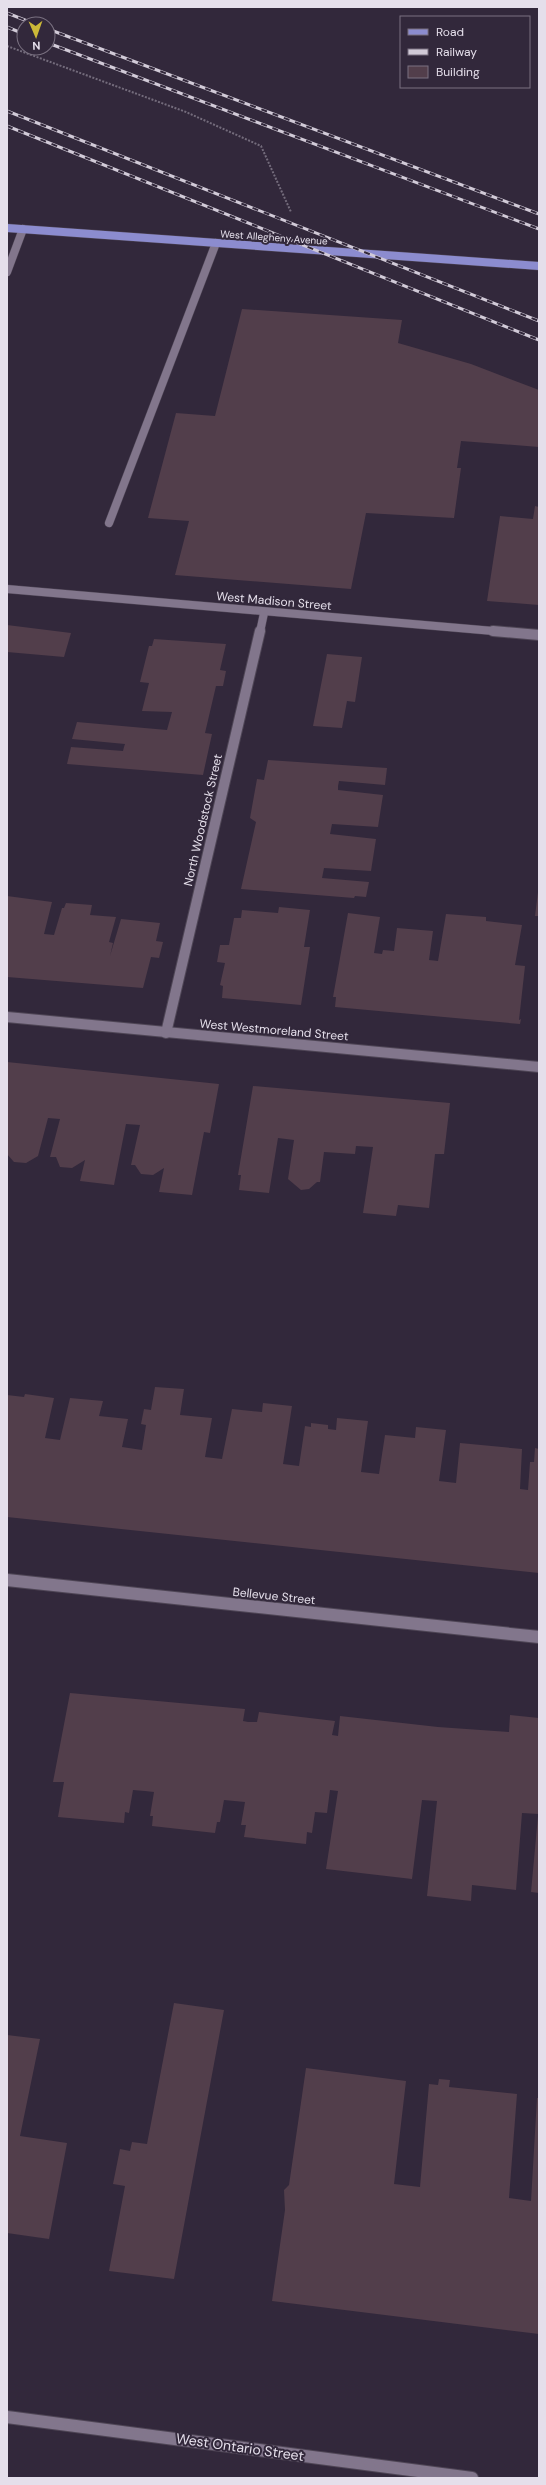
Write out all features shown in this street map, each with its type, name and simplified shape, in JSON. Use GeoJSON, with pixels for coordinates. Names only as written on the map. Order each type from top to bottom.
{"type":"FeatureCollection","features":[{"type":"Feature","properties":{"kind":"main road","name":"West Allegheny Avenue"},"geometry":{"type":"LineString","coordinates":[[7,228],[539,266]]}},
{"type":"Feature","properties":{"kind":"street"},"geometry":{"type":"LineString","coordinates":[[7,272],[23,229]]}},
{"type":"Feature","properties":{"kind":"street"},"geometry":{"type":"LineString","coordinates":[[109,523],[216,243]]}},
{"type":"Feature","properties":{"kind":"street","name":"West Madison Street"},"geometry":{"type":"LineString","coordinates":[[7,589],[264,613],[539,636]]}},
{"type":"Feature","properties":{"kind":"street","name":"North Woodstock Street"},"geometry":{"type":"LineString","coordinates":[[166,1033],[264,613]]}},
{"type":"Feature","properties":{"kind":"street","name":"West Westmoreland Street"},"geometry":{"type":"LineString","coordinates":[[7,1017],[166,1033],[539,1066]]}},
{"type":"Feature","properties":{"kind":"street","name":"Bellevue Street"},"geometry":{"type":"LineString","coordinates":[[7,1580],[539,1637]]}},
{"type":"Feature","properties":{"kind":"street","name":"West Ontario Street"},"geometry":{"type":"LineString","coordinates":[[7,2417],[472,2478]]}},
{"type":"Feature","properties":{"kind":"path"},"geometry":{"type":"LineString","coordinates":[[7,46],[186,112],[261,146],[289,205],[301,249]]}},
{"type":"Feature","properties":{"kind":"building"},"geometry":{"type":"Polygon","coordinates":[[[242,309],[402,320],[398,343],[471,364],[539,390],[539,447],[461,441],[457,468],[461,468],[454,518],[366,513],[351,589],[175,575],[189,521],[148,518],[176,413],[215,416],[242,309]]]}},
{"type":"Feature","properties":{"kind":"building"},"geometry":{"type":"Polygon","coordinates":[[[535,506],[539,507],[539,605],[487,601],[500,516],[533,519],[535,506]]]}},
{"type":"Feature","properties":{"kind":"building"},"geometry":{"type":"Polygon","coordinates":[[[7,625],[71,633],[64,657],[7,652],[7,625]]]}},
{"type":"Feature","properties":{"kind":"building"},"geometry":{"type":"Polygon","coordinates":[[[154,639],[226,644],[220,670],[226,671],[223,686],[216,686],[205,733],[212,734],[203,775],[67,764],[71,747],[123,751],[125,744],[72,739],[77,722],[167,730],[172,712],[142,711],[149,683],[140,682],[149,646],[152,646],[154,639]]]}},
{"type":"Feature","properties":{"kind":"building"},"geometry":{"type":"Polygon","coordinates":[[[327,654],[362,657],[355,702],[347,701],[342,728],[313,726],[327,654]]]}},
{"type":"Feature","properties":{"kind":"building"},"geometry":{"type":"Polygon","coordinates":[[[268,760],[387,768],[385,785],[339,781],[338,786],[338,790],[383,795],[378,827],[332,824],[330,834],[376,839],[371,871],[324,868],[322,878],[369,882],[366,897],[355,896],[354,898],[241,889],[256,822],[250,818],[257,779],[264,780],[268,760]]]}},
{"type":"Feature","properties":{"kind":"building"},"geometry":{"type":"Polygon","coordinates":[[[538,892],[539,916],[535,916],[538,892]]]}},
{"type":"Feature","properties":{"kind":"building"},"geometry":{"type":"Polygon","coordinates":[[[7,896],[52,902],[44,934],[54,935],[62,908],[64,908],[66,903],[92,905],[90,915],[116,917],[109,942],[113,943],[110,956],[121,919],[160,923],[156,941],[163,942],[159,958],[151,957],[143,988],[7,977],[7,896]]]}},
{"type":"Feature","properties":{"kind":"building"},"geometry":{"type":"Polygon","coordinates":[[[279,907],[310,910],[304,947],[310,947],[301,1005],[222,998],[223,986],[220,985],[225,963],[217,962],[220,945],[229,945],[234,918],[241,918],[242,910],[278,913],[279,907]]]}},
{"type":"Feature","properties":{"kind":"building"},"geometry":{"type":"Polygon","coordinates":[[[348,913],[380,917],[374,953],[382,954],[383,950],[394,951],[397,928],[433,931],[429,960],[438,961],[446,914],[486,917],[486,921],[522,925],[515,965],[525,966],[519,1020],[521,1019],[520,1024],[335,1007],[336,997],[333,997],[348,913]]]}},
{"type":"Feature","properties":{"kind":"building"},"geometry":{"type":"Polygon","coordinates":[[[7,1062],[219,1084],[210,1133],[204,1132],[192,1195],[159,1192],[164,1168],[153,1175],[141,1174],[135,1165],[131,1165],[140,1125],[126,1124],[114,1185],[80,1181],[85,1160],[72,1168],[60,1167],[56,1157],[50,1157],[60,1119],[48,1118],[38,1156],[26,1163],[14,1162],[7,1154],[7,1062]]]}},
{"type":"Feature","properties":{"kind":"building"},"geometry":{"type":"Polygon","coordinates":[[[253,1086],[450,1103],[444,1154],[435,1154],[429,1208],[398,1205],[396,1216],[363,1213],[373,1147],[356,1146],[355,1154],[324,1152],[320,1182],[317,1182],[309,1189],[301,1190],[288,1179],[294,1140],[278,1138],[269,1193],[239,1190],[241,1175],[238,1175],[253,1086]]]}},
{"type":"Feature","properties":{"kind":"building"},"geometry":{"type":"Polygon","coordinates":[[[155,1387],[184,1389],[180,1415],[212,1418],[205,1457],[222,1459],[232,1409],[262,1412],[263,1403],[292,1406],[283,1464],[299,1466],[305,1426],[311,1427],[311,1423],[328,1425],[328,1429],[336,1430],[337,1418],[368,1421],[361,1472],[379,1474],[385,1435],[415,1438],[416,1427],[446,1430],[439,1481],[456,1483],[460,1443],[522,1449],[520,1489],[528,1490],[530,1462],[534,1462],[535,1448],[539,1449],[539,1573],[7,1517],[7,1395],[24,1397],[25,1394],[54,1398],[45,1438],[60,1440],[70,1398],[103,1401],[99,1416],[128,1419],[122,1447],[142,1450],[146,1425],[141,1424],[144,1409],[151,1410],[155,1387]]]}},
{"type":"Feature","properties":{"kind":"building"},"geometry":{"type":"Polygon","coordinates":[[[70,1693],[245,1709],[243,1721],[248,1722],[257,1722],[259,1712],[335,1721],[332,1735],[338,1736],[340,1716],[438,1727],[509,1732],[510,1715],[539,1718],[539,1814],[522,1813],[516,1890],[472,1885],[471,1901],[427,1896],[437,1801],[422,1800],[412,1879],[326,1869],[338,1791],[330,1790],[327,1813],[315,1812],[312,1833],[307,1832],[306,1844],[244,1837],[246,1825],[241,1825],[245,1802],[224,1800],[220,1822],[217,1822],[215,1833],[152,1826],[153,1816],[150,1816],[154,1792],[145,1791],[133,1790],[129,1813],[125,1812],[124,1823],[58,1817],[64,1782],[53,1782],[70,1693]]]}},
{"type":"Feature","properties":{"kind":"building"},"geometry":{"type":"Polygon","coordinates":[[[539,1816],[539,1893],[531,1892],[539,1816]]]}},
{"type":"Feature","properties":{"kind":"building"},"geometry":{"type":"Polygon","coordinates":[[[174,2003],[224,2010],[174,2279],[109,2271],[125,2186],[113,2184],[120,2149],[130,2151],[132,2142],[147,2144],[174,2003]]]}},
{"type":"Feature","properties":{"kind":"building"},"geometry":{"type":"Polygon","coordinates":[[[7,2035],[40,2039],[20,2136],[67,2143],[49,2239],[7,2233],[7,2035]]]}},
{"type":"Feature","properties":{"kind":"building"},"geometry":{"type":"Polygon","coordinates":[[[306,2068],[406,2081],[394,2184],[420,2187],[429,2084],[438,2085],[439,2079],[450,2080],[449,2087],[517,2094],[509,2198],[531,2201],[537,2098],[539,2098],[539,2334],[272,2301],[285,2210],[284,2190],[289,2185],[306,2068]]]}},
{"type":"Feature","properties":{"kind":"railway"},"geometry":{"type":"LineString","coordinates":[[7,13],[16,17]]}},
{"type":"Feature","properties":{"kind":"railway"},"geometry":{"type":"LineString","coordinates":[[7,27],[16,31]]}},
{"type":"Feature","properties":{"kind":"railway"},"geometry":{"type":"LineString","coordinates":[[56,32],[539,214]]}},
{"type":"Feature","properties":{"kind":"railway"},"geometry":{"type":"LineString","coordinates":[[56,46],[539,229]]}},
{"type":"Feature","properties":{"kind":"railway"},"geometry":{"type":"LineString","coordinates":[[7,111],[539,321]]}},
{"type":"Feature","properties":{"kind":"railway"},"geometry":{"type":"LineString","coordinates":[[7,126],[539,340]]}}]}
